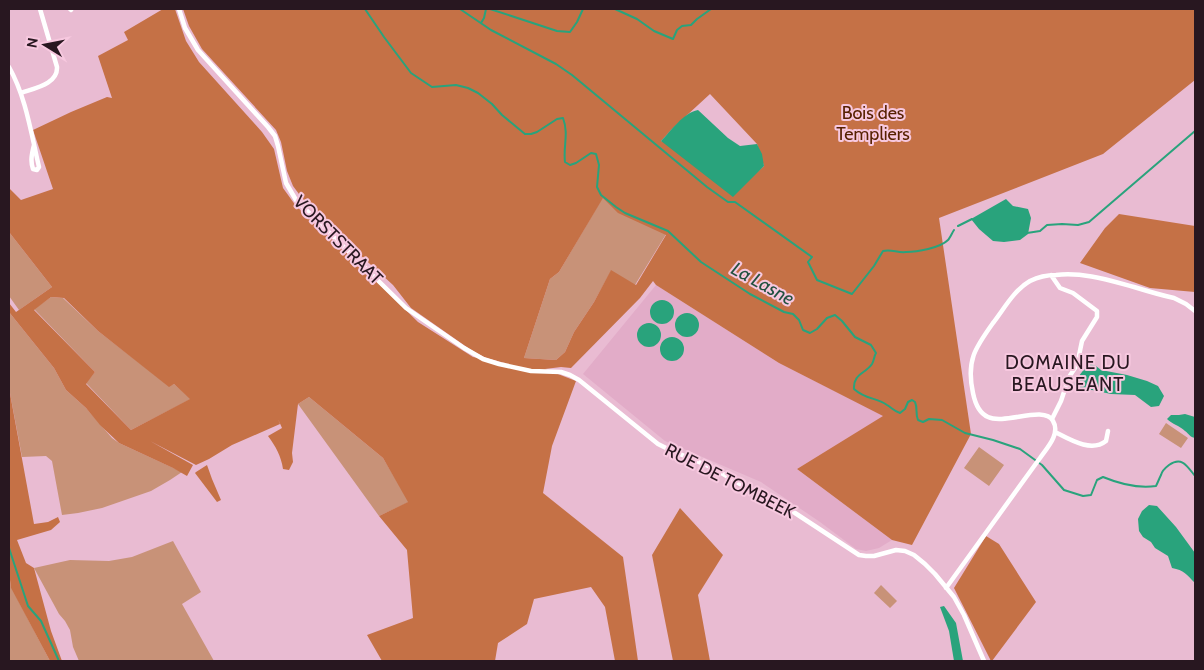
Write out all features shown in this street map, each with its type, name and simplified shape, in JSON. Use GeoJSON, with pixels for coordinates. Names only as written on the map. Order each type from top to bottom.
{"type":"FeatureCollection","features":[{"type":"Feature","properties":{"kind":"street"},"geometry":{"type":"LineString","coordinates":[[21,93],[51,81],[56,77],[57,67],[40,9]]}},
{"type":"Feature","properties":{"kind":"street","name":"VORSTSTRAAT"},"geometry":{"type":"LineString","coordinates":[[179,9],[186,28],[198,50],[275,136],[286,183],[296,200],[406,308],[464,348]]}},
{"type":"Feature","properties":{"kind":"street"},"geometry":{"type":"LineString","coordinates":[[9,67],[21,93],[34,145],[39,167],[35,170],[32,167],[31,159],[34,145]]}},
{"type":"Feature","properties":{"kind":"street"},"geometry":{"type":"LineString","coordinates":[[946,588],[1052,441],[1055,432],[1054,422],[1048,416],[1039,414],[998,420],[987,417],[975,402],[970,376],[972,358],[975,350],[1012,297],[1022,286],[1031,280],[1043,276],[1078,274],[1093,276],[1174,298],[1195,311]]}},
{"type":"Feature","properties":{"kind":"street"},"geometry":{"type":"LineString","coordinates":[[1051,275],[1060,288],[1073,293],[1097,311],[1097,317],[1082,341],[1077,365],[1069,377],[1052,419]]}},
{"type":"Feature","properties":{"kind":"street"},"geometry":{"type":"LineString","coordinates":[[1186,304],[1195,306]]}},
{"type":"Feature","properties":{"kind":"street","name":"RUE DE TOMBEEK"},"geometry":{"type":"LineString","coordinates":[[464,348],[483,359],[499,364],[531,371],[561,372],[570,375],[579,380],[658,444],[713,468],[794,513],[858,555],[874,556],[896,550],[905,550],[914,555],[935,574],[964,615],[984,661]]}},
{"type":"Feature","properties":{"kind":"street"},"geometry":{"type":"LineString","coordinates":[[1055,432],[1091,446],[1101,445],[1106,441],[1108,431]]}},
{"type":"Feature","properties":{"kind":"shaded area"},"geometry":{"type":"Polygon","coordinates":[[[698,110],[728,138],[740,146],[757,144],[762,154],[764,166],[733,197],[661,141],[682,118],[698,110]]]}},
{"type":"Feature","properties":{"kind":"shaded area"},"geometry":{"type":"Polygon","coordinates":[[[603,197],[668,231],[635,285],[611,271],[594,302],[574,332],[565,352],[556,360],[524,358],[550,279],[559,272],[603,197]]]}},
{"type":"Feature","properties":{"kind":"shaded area"},"geometry":{"type":"Polygon","coordinates":[[[1006,199],[1013,206],[1028,209],[1031,218],[1028,234],[1020,240],[993,241],[971,219],[1006,199]]]}},
{"type":"Feature","properties":{"kind":"shaded area"},"geometry":{"type":"Polygon","coordinates":[[[9,232],[52,287],[19,310],[9,296],[9,232]]]}},
{"type":"Feature","properties":{"kind":"shaded area"},"geometry":{"type":"Polygon","coordinates":[[[656,285],[779,363],[884,416],[797,469],[892,540],[879,548],[866,551],[856,549],[761,482],[665,441],[583,374],[656,285]]]}},
{"type":"Feature","properties":{"kind":"shaded area"},"geometry":{"type":"Polygon","coordinates":[[[51,297],[63,298],[98,331],[169,386],[174,384],[191,399],[131,430],[86,383],[95,372],[34,309],[51,297]]]}},
{"type":"Feature","properties":{"kind":"shaded area"},"geometry":{"type":"Polygon","coordinates":[[[662,300],[670,304],[674,312],[670,320],[662,324],[654,320],[650,312],[654,304],[662,300]]]}},
{"type":"Feature","properties":{"kind":"shaded area"},"geometry":{"type":"Polygon","coordinates":[[[9,312],[54,368],[66,390],[86,408],[112,438],[182,472],[151,491],[102,508],[62,515],[52,461],[46,456],[22,457],[9,388],[9,312]]]}},
{"type":"Feature","properties":{"kind":"shaded area"},"geometry":{"type":"Polygon","coordinates":[[[687,313],[695,317],[699,325],[695,333],[687,337],[679,333],[675,325],[679,317],[687,313]]]}},
{"type":"Feature","properties":{"kind":"shaded area"},"geometry":{"type":"Polygon","coordinates":[[[649,323],[657,327],[661,335],[657,343],[649,347],[641,343],[637,335],[641,327],[649,323]]]}},
{"type":"Feature","properties":{"kind":"shaded area"},"geometry":{"type":"Polygon","coordinates":[[[672,337],[680,341],[684,349],[680,357],[672,361],[664,357],[660,349],[664,341],[672,337]]]}},
{"type":"Feature","properties":{"kind":"shaded area"},"geometry":{"type":"Polygon","coordinates":[[[1089,363],[1101,370],[1127,375],[1158,386],[1164,396],[1159,406],[1151,407],[1135,395],[1111,394],[1092,390],[1077,391],[1074,385],[1075,381],[1089,363]]]}},
{"type":"Feature","properties":{"kind":"shaded area"},"geometry":{"type":"Polygon","coordinates":[[[309,397],[383,458],[409,502],[379,516],[298,404],[309,397]]]}},
{"type":"Feature","properties":{"kind":"shaded area"},"geometry":{"type":"Polygon","coordinates":[[[1185,414],[1195,417],[1195,438],[1167,419],[1171,415],[1185,414]]]}},
{"type":"Feature","properties":{"kind":"shaded area"},"geometry":{"type":"Polygon","coordinates":[[[1166,423],[1188,438],[1181,448],[1159,434],[1166,423]]]}},
{"type":"Feature","properties":{"kind":"shaded area"},"geometry":{"type":"Polygon","coordinates":[[[979,447],[1004,465],[989,486],[964,468],[979,447]]]}},
{"type":"Feature","properties":{"kind":"shaded area"},"geometry":{"type":"Polygon","coordinates":[[[1149,505],[1157,506],[1176,527],[1195,553],[1195,583],[1187,575],[1172,568],[1168,556],[1155,548],[1139,531],[1138,519],[1142,511],[1149,505]]]}},
{"type":"Feature","properties":{"kind":"shaded area"},"geometry":{"type":"Polygon","coordinates":[[[173,541],[201,592],[182,604],[214,661],[79,661],[73,647],[70,630],[34,568],[70,560],[109,561],[132,557],[173,541]]]}},
{"type":"Feature","properties":{"kind":"shaded area"},"geometry":{"type":"Polygon","coordinates":[[[9,572],[11,587],[50,661],[9,661],[9,572]]]}},
{"type":"Feature","properties":{"kind":"shaded area"},"geometry":{"type":"Polygon","coordinates":[[[881,585],[897,601],[890,608],[874,593],[881,585]]]}},
{"type":"Feature","properties":{"kind":"shaded area"},"geometry":{"type":"Polygon","coordinates":[[[944,606],[956,623],[963,661],[954,661],[949,631],[940,607],[944,606]]]}},
{"type":"Feature","properties":{"kind":"green space","name":"Bois des Templiers"},"geometry":{"type":"Polygon","coordinates":[[[163,9],[175,9],[186,41],[199,62],[262,132],[274,149],[283,188],[296,206],[418,322],[473,357],[505,363],[486,358],[471,350],[411,308],[393,285],[336,233],[302,198],[293,186],[287,171],[281,142],[276,130],[202,49],[189,26],[183,9],[1195,9],[1195,80],[1103,154],[939,218],[971,434],[912,545],[892,540],[797,469],[883,416],[779,363],[656,285],[653,281],[640,298],[571,368],[545,369],[576,381],[552,446],[543,493],[623,557],[638,661],[615,661],[605,607],[591,587],[534,599],[527,624],[498,643],[495,661],[382,661],[367,635],[413,618],[407,550],[379,516],[408,502],[383,458],[309,397],[298,404],[292,453],[293,462],[289,470],[283,469],[278,452],[268,436],[282,428],[278,419],[280,424],[232,445],[196,465],[150,441],[193,465],[187,476],[119,443],[66,390],[54,368],[9,312],[9,303],[16,312],[52,287],[9,232],[9,188],[21,200],[53,189],[33,130],[107,97],[112,98],[98,56],[128,40],[124,32],[163,9]],[[710,94],[661,141],[755,174],[764,166],[757,144],[710,94]],[[603,198],[559,272],[550,279],[524,358],[556,360],[565,352],[574,332],[594,302],[611,270],[636,285],[666,235],[618,213],[603,198]],[[51,297],[34,310],[95,372],[86,384],[131,430],[190,399],[174,384],[169,387],[98,331],[64,298],[51,297]]]}},
{"type":"Feature","properties":{"kind":"green space"},"geometry":{"type":"Polygon","coordinates":[[[1119,214],[1195,226],[1195,292],[1150,288],[1080,263],[1105,228],[1119,214]]]}},
{"type":"Feature","properties":{"kind":"green space"},"geometry":{"type":"Polygon","coordinates":[[[9,388],[34,524],[48,522],[58,517],[60,522],[51,530],[17,540],[26,563],[34,568],[51,631],[62,661],[50,661],[11,588],[9,572],[9,388]]]}},
{"type":"Feature","properties":{"kind":"green space"},"geometry":{"type":"Polygon","coordinates":[[[207,465],[221,500],[217,502],[195,473],[207,465]]]}},
{"type":"Feature","properties":{"kind":"green space"},"geometry":{"type":"Polygon","coordinates":[[[680,508],[723,555],[698,595],[710,661],[673,661],[652,555],[680,508]]]}},
{"type":"Feature","properties":{"kind":"green space"},"geometry":{"type":"Polygon","coordinates":[[[986,536],[999,544],[1036,602],[992,661],[954,588],[986,536]]]}},
{"type":"Feature","properties":{"kind":"waterway","name":"La Lasne"},"geometry":{"type":"LineString","coordinates":[[365,9],[411,73],[432,87],[456,85],[478,93],[525,134],[537,132],[557,119],[563,118],[566,129],[565,162],[570,165],[591,153],[596,154],[599,165],[597,187],[601,195],[625,213],[668,231],[701,262],[750,294],[784,312],[793,314],[799,320],[803,330],[810,333],[817,329],[827,318],[835,315],[855,337],[871,345],[876,353],[872,364],[855,380],[854,389],[858,393],[883,402],[900,413],[905,409],[908,402],[912,400],[916,404],[918,420],[923,422],[929,419],[942,420],[965,433],[1020,449],[1042,465],[1064,490],[1083,496],[1091,495],[1097,480],[1103,477],[1129,485],[1142,487],[1156,486],[1162,472],[1174,462],[1184,463],[1195,476]]}},
{"type":"Feature","properties":{"kind":"waterway"},"geometry":{"type":"LineString","coordinates":[[460,9],[491,30],[556,64],[572,75],[707,187],[728,202],[735,202],[812,257],[808,262],[817,280],[852,294],[883,251],[911,252],[934,247],[948,240],[954,230]]}},
{"type":"Feature","properties":{"kind":"waterway"},"geometry":{"type":"LineString","coordinates":[[481,23],[486,9]]}},
{"type":"Feature","properties":{"kind":"waterway"},"geometry":{"type":"LineString","coordinates":[[490,9],[557,31],[570,32],[583,9]]}},
{"type":"Feature","properties":{"kind":"waterway"},"geometry":{"type":"LineString","coordinates":[[615,9],[637,19],[654,31],[673,39],[677,30],[682,26],[691,25],[711,9]]}},
{"type":"Feature","properties":{"kind":"waterway"},"geometry":{"type":"LineString","coordinates":[[1027,233],[1040,231],[1047,225],[1078,225],[1089,222],[1195,131]]}},
{"type":"Feature","properties":{"kind":"waterway"},"geometry":{"type":"LineString","coordinates":[[958,226],[972,219]]}},
{"type":"Feature","properties":{"kind":"waterway"},"geometry":{"type":"LineString","coordinates":[[9,548],[28,606],[41,621],[59,661]]}},
{"type":"Feature","properties":{"kind":"district","name":"DOMAINE DU BEAUSEANT"},"geometry":{"type":"Point","coordinates":[1068,373]}}]}
